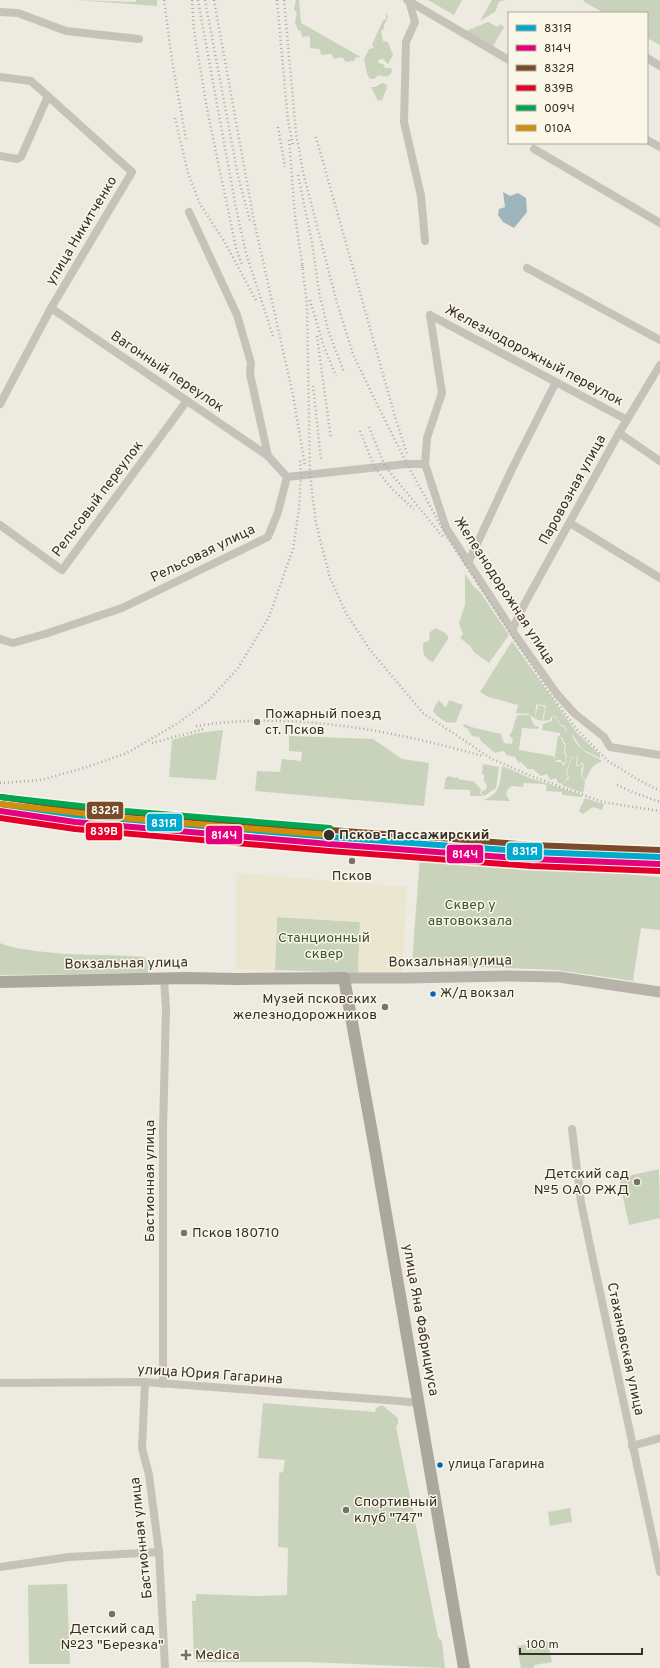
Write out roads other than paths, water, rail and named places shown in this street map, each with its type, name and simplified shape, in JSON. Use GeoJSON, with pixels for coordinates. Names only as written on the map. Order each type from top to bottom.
{"type":"FeatureCollection","features":[{"type":"Feature","properties":{"kind":"main road","name":"Вокзальная улица"},"geometry":{"type":"LineString","coordinates":[[0,982],[506,976],[559,977],[660,992]]}},
{"type":"Feature","properties":{"kind":"main road","name":"улица Яна Фабрициуса"},"geometry":{"type":"LineString","coordinates":[[344,978],[464,1668]]}},
{"type":"Feature","properties":{"kind":"street"},"geometry":{"type":"LineString","coordinates":[[407,1],[508,59]]}},
{"type":"Feature","properties":{"kind":"street"},"geometry":{"type":"LineString","coordinates":[[407,1],[415,22],[406,42],[404,122],[421,196],[425,240]]}},
{"type":"Feature","properties":{"kind":"street"},"geometry":{"type":"LineString","coordinates":[[0,12],[18,13],[66,31],[139,39]]}},
{"type":"Feature","properties":{"kind":"street"},"geometry":{"type":"LineString","coordinates":[[648,59],[660,66]]}},
{"type":"Feature","properties":{"kind":"street"},"geometry":{"type":"LineString","coordinates":[[0,78],[30,81],[48,96],[21,157],[17,159],[0,156]]}},
{"type":"Feature","properties":{"kind":"street","name":"улица Никитченко"},"geometry":{"type":"LineString","coordinates":[[0,404],[51,308],[132,172],[48,96]]}},
{"type":"Feature","properties":{"kind":"street"},"geometry":{"type":"LineString","coordinates":[[648,141],[660,148]]}},
{"type":"Feature","properties":{"kind":"street"},"geometry":{"type":"LineString","coordinates":[[534,149],[660,223]]}},
{"type":"Feature","properties":{"kind":"street"},"geometry":{"type":"LineString","coordinates":[[189,212],[237,315],[251,363],[250,374],[268,456],[287,477],[407,464],[424,464]]}},
{"type":"Feature","properties":{"kind":"street"},"geometry":{"type":"LineString","coordinates":[[526,268],[660,340]]}},
{"type":"Feature","properties":{"kind":"street","name":"Вагонный переулок"},"geometry":{"type":"LineString","coordinates":[[51,308],[186,402],[268,456]]}},
{"type":"Feature","properties":{"kind":"street","name":"Железнодорожный переулок"},"geometry":{"type":"LineString","coordinates":[[424,464],[427,438],[442,393],[430,315],[627,420]]}},
{"type":"Feature","properties":{"kind":"street","name":"Паровозная улица"},"geometry":{"type":"LineString","coordinates":[[512,630],[525,603],[619,433],[660,365]]}},
{"type":"Feature","properties":{"kind":"street"},"geometry":{"type":"LineString","coordinates":[[468,563],[512,469],[556,382]]}},
{"type":"Feature","properties":{"kind":"street","name":"Рельсовый переулок"},"geometry":{"type":"LineString","coordinates":[[0,525],[62,570],[186,402]]}},
{"type":"Feature","properties":{"kind":"street"},"geometry":{"type":"LineString","coordinates":[[619,433],[660,461]]}},
{"type":"Feature","properties":{"kind":"street","name":"Железнодорожная улица"},"geometry":{"type":"LineString","coordinates":[[424,464],[446,528],[512,630],[557,694],[574,713],[604,738],[610,747],[660,755]]}},
{"type":"Feature","properties":{"kind":"street","name":"Рельсовая улица"},"geometry":{"type":"LineString","coordinates":[[0,639],[13,643],[45,634],[122,608],[268,537],[278,512],[287,477]]}},
{"type":"Feature","properties":{"kind":"street"},"geometry":{"type":"LineString","coordinates":[[570,523],[660,578]]}},
{"type":"Feature","properties":{"kind":"street","name":"Бастионная улица"},"geometry":{"type":"LineString","coordinates":[[163,1384],[163,1129],[166,1009],[164,979]]}},
{"type":"Feature","properties":{"kind":"street","name":"Стахановская улица"},"geometry":{"type":"LineString","coordinates":[[572,1129],[581,1202],[660,1572]]}},
{"type":"Feature","properties":{"kind":"street","name":"Бастионная улица"},"geometry":{"type":"LineString","coordinates":[[145,1382],[142,1448],[149,1475],[159,1552],[165,1668]]}},
{"type":"Feature","properties":{"kind":"street","name":"улица Юрия Гагарина"},"geometry":{"type":"LineString","coordinates":[[0,1383],[145,1382],[400,1400],[419,1403]]}},
{"type":"Feature","properties":{"kind":"street"},"geometry":{"type":"LineString","coordinates":[[632,1446],[660,1438]]}},
{"type":"Feature","properties":{"kind":"street"},"geometry":{"type":"LineString","coordinates":[[0,1567],[70,1557],[159,1552]]}},
{"type":"Feature","properties":{"kind":"water"},"geometry":{"type":"Polygon","coordinates":[[[503,192],[510,196],[518,193],[526,198],[527,212],[514,228],[503,222],[498,215],[499,209],[505,207],[503,192]]]}},
{"type":"Feature","properties":{"kind":"railway"},"geometry":{"type":"LineString","coordinates":[[164,0],[173,67],[186,139]]}},
{"type":"Feature","properties":{"kind":"railway"},"geometry":{"type":"LineString","coordinates":[[192,0],[194,31],[207,109],[236,248],[242,265]]}},
{"type":"Feature","properties":{"kind":"railway"},"geometry":{"type":"LineString","coordinates":[[198,0],[236,208],[246,253],[273,336]]}},
{"type":"Feature","properties":{"kind":"railway"},"geometry":{"type":"LineString","coordinates":[[205,0],[238,176],[250,221]]}},
{"type":"Feature","properties":{"kind":"railway"},"geometry":{"type":"LineString","coordinates":[[214,0],[254,221],[293,395],[305,466]]}},
{"type":"Feature","properties":{"kind":"railway"},"geometry":{"type":"LineString","coordinates":[[277,0],[288,121],[293,145]]}},
{"type":"Feature","properties":{"kind":"railway"},"geometry":{"type":"LineString","coordinates":[[284,0],[296,133],[303,172],[337,303],[353,354],[407,464],[447,537],[551,695],[579,732],[608,761],[660,791]]}},
{"type":"Feature","properties":{"kind":"railway"},"geometry":{"type":"LineString","coordinates":[[175,118],[188,173],[200,204],[224,241],[257,302]]}},
{"type":"Feature","properties":{"kind":"railway"},"geometry":{"type":"LineString","coordinates":[[278,127],[285,167]]}},
{"type":"Feature","properties":{"kind":"railway"},"geometry":{"type":"LineString","coordinates":[[316,137],[407,454]]}},
{"type":"Feature","properties":{"kind":"railway"},"geometry":{"type":"LineString","coordinates":[[289,140],[295,216],[303,269]]}},
{"type":"Feature","properties":{"kind":"railway"},"geometry":{"type":"LineString","coordinates":[[298,175],[312,242],[319,292],[328,330],[344,372]]}},
{"type":"Feature","properties":{"kind":"railway"},"geometry":{"type":"LineString","coordinates":[[302,265],[307,303],[310,475],[316,523],[330,578],[346,613],[370,650],[423,713],[492,759],[531,776],[603,802],[660,811]]}},
{"type":"Feature","properties":{"kind":"railway"},"geometry":{"type":"LineString","coordinates":[[310,300],[324,347],[336,376]]}},
{"type":"Feature","properties":{"kind":"railway"},"geometry":{"type":"LineString","coordinates":[[317,336],[331,439]]}},
{"type":"Feature","properties":{"kind":"railway"},"geometry":{"type":"LineString","coordinates":[[313,386],[321,460]]}},
{"type":"Feature","properties":{"kind":"railway"},"geometry":{"type":"LineString","coordinates":[[369,427],[385,466],[443,537]]}},
{"type":"Feature","properties":{"kind":"railway"},"geometry":{"type":"LineString","coordinates":[[360,431],[375,468],[394,491],[414,509]]}},
{"type":"Feature","properties":{"kind":"railway"},"geometry":{"type":"LineString","coordinates":[[0,783],[41,780],[87,767],[127,753],[178,723],[208,701],[238,668],[269,617],[293,549],[299,509],[301,476],[300,460]]}},
{"type":"Feature","properties":{"kind":"railway"},"geometry":{"type":"LineString","coordinates":[[196,726],[232,722],[304,722],[377,731],[412,738],[483,756]]}},
{"type":"Feature","properties":{"kind":"railway"},"geometry":{"type":"LineString","coordinates":[[152,743],[204,729]]}},
{"type":"Feature","properties":{"kind":"railway"},"geometry":{"type":"LineString","coordinates":[[617,785],[660,802]]}},
{"type":"Feature","properties":{"kind":"railway"},"geometry":{"type":"LineString","coordinates":[[330,828],[592,850],[660,852]]}},
{"type":"Feature","properties":{"kind":"place","name":"Пожарный поезд ст. Псков"},"geometry":{"type":"Point","coordinates":[257,722]}},
{"type":"Feature","properties":{"kind":"place","name":"Псков-Пассажирский"},"geometry":{"type":"Point","coordinates":[329,835]}},
{"type":"Feature","properties":{"kind":"place","name":"Псков"},"geometry":{"type":"Point","coordinates":[352,861]}},
{"type":"Feature","properties":{"kind":"place","name":"Ж/д вокзал"},"geometry":{"type":"Point","coordinates":[433,994]}},
{"type":"Feature","properties":{"kind":"place","name":"Музей псковских железнодорожников"},"geometry":{"type":"Point","coordinates":[385,1007]}},
{"type":"Feature","properties":{"kind":"place","name":"Детский сад №5 ОАО РЖД"},"geometry":{"type":"Point","coordinates":[637,1182]}},
{"type":"Feature","properties":{"kind":"place","name":"Псков 180710"},"geometry":{"type":"Point","coordinates":[184,1233]}},
{"type":"Feature","properties":{"kind":"place","name":"улица Гагарина"},"geometry":{"type":"Point","coordinates":[440,1465]}},
{"type":"Feature","properties":{"kind":"place","name":"Спортивный клуб \"747\""},"geometry":{"type":"Point","coordinates":[346,1510]}},
{"type":"Feature","properties":{"kind":"place","name":"Детский сад №23 \"Березка\""},"geometry":{"type":"Point","coordinates":[112,1614]}},
{"type":"Feature","properties":{"kind":"place","name":"Medica"},"geometry":{"type":"Point","coordinates":[186,1655]}},
{"type":"Feature","properties":{"kind":"park label","name":"Сквер у автовокзала"},"geometry":{"type":"Point","coordinates":[470,914]}},
{"type":"Feature","properties":{"kind":"park label","name":"Станционный сквер"},"geometry":{"type":"Point","coordinates":[324,946]}}]}
